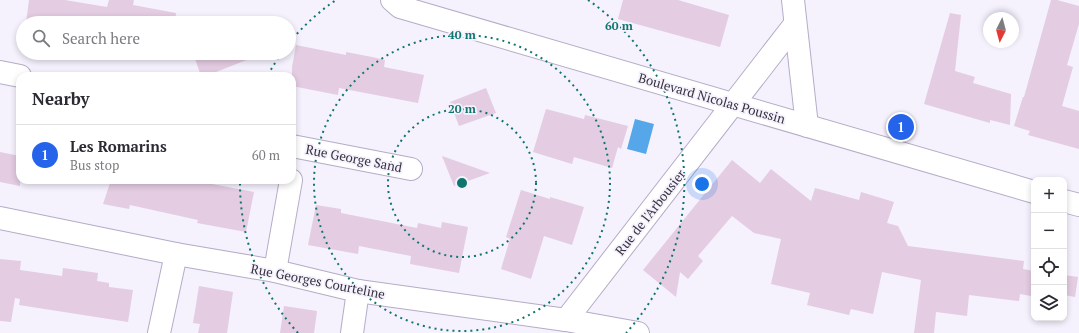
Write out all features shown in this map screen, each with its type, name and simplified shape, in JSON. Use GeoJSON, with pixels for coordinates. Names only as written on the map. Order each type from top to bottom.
{"type":"FeatureCollection","features":[{"type":"Feature","properties":{"kind":"street","name":"Boulevard Nicolas Poussin"},"geometry":{"type":"LineString","coordinates":[[392,0],[400,7],[1031,191]]}},
{"type":"Feature","properties":{"kind":"street"},"geometry":{"type":"LineString","coordinates":[[792,0],[807,126]]}},
{"type":"Feature","properties":{"kind":"street","name":"Rue de l'Arbousier"},"geometry":{"type":"LineString","coordinates":[[566,320],[795,24]]}},
{"type":"Feature","properties":{"kind":"street"},"geometry":{"type":"LineString","coordinates":[[0,72],[16,75]]}},
{"type":"Feature","properties":{"kind":"street","name":"Rue George Sand"},"geometry":{"type":"LineString","coordinates":[[296,146],[411,169]]}},
{"type":"Feature","properties":{"kind":"street"},"geometry":{"type":"LineString","coordinates":[[275,271],[290,184]]}},
{"type":"Feature","properties":{"kind":"street"},"geometry":{"type":"LineString","coordinates":[[1067,202],[1079,205]]}},
{"type":"Feature","properties":{"kind":"street","name":"Rue Georges Courteline"},"geometry":{"type":"LineString","coordinates":[[0,218],[176,254],[275,271],[358,291],[566,320],[638,333]]}},
{"type":"Feature","properties":{"kind":"street"},"geometry":{"type":"LineString","coordinates":[[159,333],[176,254]]}},
{"type":"Feature","properties":{"kind":"street"},"geometry":{"type":"LineString","coordinates":[[352,333],[358,291]]}},
{"type":"Feature","properties":{"kind":"water"},"geometry":{"type":"Polygon","coordinates":[[[635,119],[654,124],[646,154],[627,149],[635,119]]]}},
{"type":"Feature","properties":{"kind":"building"},"geometry":{"type":"Polygon","coordinates":[[[29,0],[65,0],[107,7],[109,0],[134,0],[133,5],[176,13],[176,16],[27,16],[29,0]]]}},
{"type":"Feature","properties":{"kind":"building"},"geometry":{"type":"Polygon","coordinates":[[[623,0],[678,0],[729,15],[720,47],[618,19],[623,0]]]}},
{"type":"Feature","properties":{"kind":"building"},"geometry":{"type":"Polygon","coordinates":[[[1051,0],[1057,0],[1079,6],[1079,24],[1067,65],[1073,67],[1062,106],[1079,111],[1079,149],[1028,135],[1030,131],[1014,126],[1024,97],[1051,0]]]}},
{"type":"Feature","properties":{"kind":"building"},"geometry":{"type":"Polygon","coordinates":[[[950,13],[961,15],[955,71],[975,77],[973,83],[1011,94],[1010,125],[990,120],[990,123],[924,104],[950,13]]]}},
{"type":"Feature","properties":{"kind":"building"},"geometry":{"type":"Polygon","coordinates":[[[296,45],[346,55],[346,52],[385,60],[384,67],[424,75],[418,103],[339,88],[338,95],[296,87],[296,72],[292,72],[293,60],[296,60],[296,45]]]}},
{"type":"Feature","properties":{"kind":"building"},"geometry":{"type":"Polygon","coordinates":[[[195,60],[247,60],[216,72],[200,72],[195,60]]]}},
{"type":"Feature","properties":{"kind":"building"},"geometry":{"type":"Polygon","coordinates":[[[486,88],[496,113],[459,126],[450,102],[486,88]]]}},
{"type":"Feature","properties":{"kind":"building"},"geometry":{"type":"Polygon","coordinates":[[[546,109],[584,119],[585,115],[628,126],[621,149],[618,147],[612,168],[574,157],[572,164],[533,152],[546,109]]]}},
{"type":"Feature","properties":{"kind":"building"},"geometry":{"type":"Polygon","coordinates":[[[0,152],[16,155],[16,184],[20,184],[20,186],[0,182],[0,152]]]}},
{"type":"Feature","properties":{"kind":"building"},"geometry":{"type":"Polygon","coordinates":[[[442,156],[490,173],[454,186],[442,156]]]}},
{"type":"Feature","properties":{"kind":"building"},"geometry":{"type":"Polygon","coordinates":[[[732,160],[760,183],[771,169],[811,201],[815,188],[859,200],[861,192],[894,202],[887,223],[898,226],[908,246],[1024,261],[1023,269],[1031,270],[1031,296],[1020,294],[1019,301],[969,295],[967,316],[936,312],[934,333],[914,333],[921,280],[882,272],[873,314],[851,309],[849,315],[807,305],[810,293],[771,284],[781,239],[754,233],[732,216],[698,256],[703,261],[688,279],[680,272],[676,297],[643,270],[732,160]]]}},
{"type":"Feature","properties":{"kind":"building"},"geometry":{"type":"Polygon","coordinates":[[[110,184],[212,184],[254,192],[246,232],[197,223],[198,220],[130,205],[129,209],[103,204],[110,184]]]}},
{"type":"Feature","properties":{"kind":"building"},"geometry":{"type":"Polygon","coordinates":[[[521,190],[584,207],[572,245],[544,236],[531,279],[501,269],[510,239],[506,237],[521,190]]]}},
{"type":"Feature","properties":{"kind":"building"},"geometry":{"type":"Polygon","coordinates":[[[316,205],[341,209],[341,213],[417,228],[418,223],[441,228],[442,222],[468,227],[459,273],[410,264],[411,256],[359,246],[358,254],[308,245],[316,205]]]}},
{"type":"Feature","properties":{"kind":"building"},"geometry":{"type":"Polygon","coordinates":[[[0,259],[21,261],[20,270],[62,276],[63,268],[98,273],[97,281],[109,283],[109,287],[133,290],[128,322],[19,305],[20,299],[15,298],[11,322],[0,321],[0,259]]]}},
{"type":"Feature","properties":{"kind":"building"},"geometry":{"type":"Polygon","coordinates":[[[1067,275],[1078,277],[1075,297],[1067,296],[1067,275]]]}},
{"type":"Feature","properties":{"kind":"building"},"geometry":{"type":"Polygon","coordinates":[[[199,286],[233,292],[227,333],[198,333],[200,324],[193,323],[199,286]]]}},
{"type":"Feature","properties":{"kind":"building"},"geometry":{"type":"Polygon","coordinates":[[[284,306],[317,311],[314,333],[280,333],[284,306]]]}},
{"type":"Feature","properties":{"kind":"place","name":"Les Romarins"},"geometry":{"type":"Point","coordinates":[901,127]}}]}
